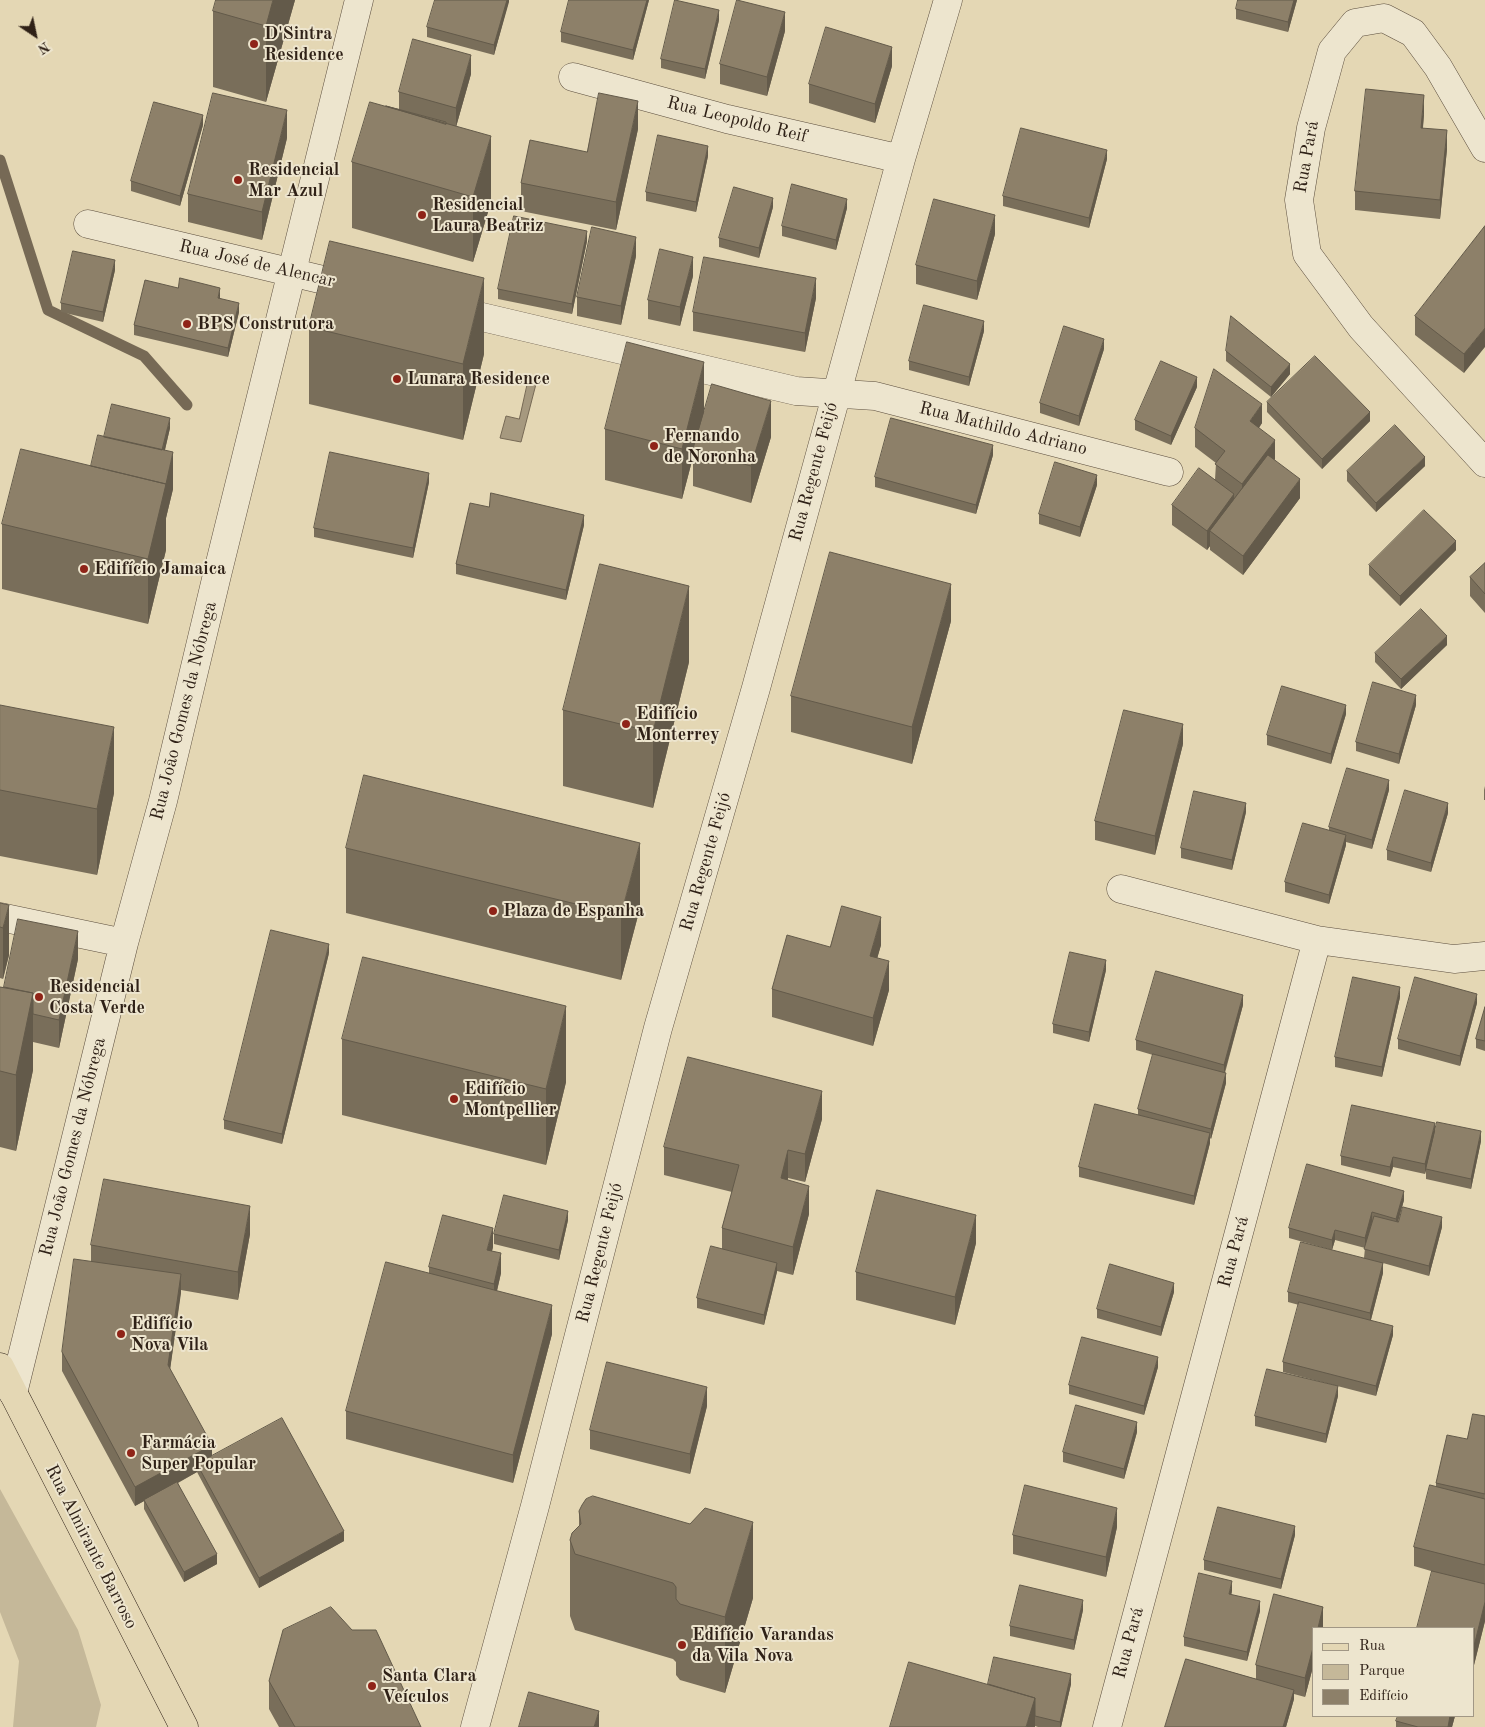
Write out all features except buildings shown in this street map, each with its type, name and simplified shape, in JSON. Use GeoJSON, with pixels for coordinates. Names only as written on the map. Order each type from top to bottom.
{"type":"FeatureCollection","features":[{"type":"Feature","properties":{"kind":"main road","name":"Rua Almirante Barroso"},"geometry":{"type":"LineString","coordinates":[[0,1367],[184,1727]]}},
{"type":"Feature","properties":{"kind":"street","name":"Rua João Gomes da Nóbrega"},"geometry":{"type":"LineString","coordinates":[[13,1393],[124,943],[163,801],[359,0]]}},
{"type":"Feature","properties":{"kind":"street","name":"Rua Regente Feijó"},"geometry":{"type":"LineString","coordinates":[[476,1727],[651,1056],[756,688],[901,159],[948,0]]}},
{"type":"Feature","properties":{"kind":"street","name":"Rua Pará"},"geometry":{"type":"LineString","coordinates":[[1485,148],[1438,67],[1413,33],[1384,18],[1355,23],[1332,51],[1311,128],[1299,200],[1307,254],[1362,327],[1485,463]]}},
{"type":"Feature","properties":{"kind":"street","name":"Rua Leopoldo Reif"},"geometry":{"type":"LineString","coordinates":[[573,77],[727,119],[901,159]]}},
{"type":"Feature","properties":{"kind":"street","name":"Rua José de Alencar"},"geometry":{"type":"LineString","coordinates":[[88,224],[379,293]]}},
{"type":"Feature","properties":{"kind":"street"},"geometry":{"type":"LineString","coordinates":[[427,305],[796,391],[836,394]]}},
{"type":"Feature","properties":{"kind":"street","name":"Rua Mathildo Adriano"},"geometry":{"type":"LineString","coordinates":[[836,394],[876,396],[1169,472]]}},
{"type":"Feature","properties":{"kind":"street"},"geometry":{"type":"LineString","coordinates":[[1121,889],[1317,940],[1454,959],[1485,956]]}},
{"type":"Feature","properties":{"kind":"street"},"geometry":{"type":"LineString","coordinates":[[0,917],[124,943]]}},
{"type":"Feature","properties":{"kind":"street","name":"Rua Pará"},"geometry":{"type":"LineString","coordinates":[[1107,1727],[1317,940]]}},
{"type":"Feature","properties":{"kind":"green space"},"geometry":{"type":"Polygon","coordinates":[[[0,1489],[78,1630],[101,1705],[96,1727],[13,1727],[19,1661],[0,1612],[0,1489]]]}},
{"type":"Feature","properties":{"kind":"shaded area"},"geometry":{"type":"Polygon","coordinates":[[[528,382],[536,384],[521,442],[500,438],[506,416],[519,419],[528,382]]]}},
{"type":"Feature","properties":{"kind":"waterway"},"geometry":{"type":"LineString","coordinates":[[0,160],[48,310],[144,356],[187,405]]}},
{"type":"Feature","properties":{"kind":"place","name":"D'Sintra Residence"},"geometry":{"type":"Point","coordinates":[254,44]}},
{"type":"Feature","properties":{"kind":"place","name":"Residencial Mar Azul"},"geometry":{"type":"Point","coordinates":[238,180]}},
{"type":"Feature","properties":{"kind":"place","name":"Residencial Laura Beatriz"},"geometry":{"type":"Point","coordinates":[422,215]}},
{"type":"Feature","properties":{"kind":"place","name":"BPS Construtora"},"geometry":{"type":"Point","coordinates":[187,324]}},
{"type":"Feature","properties":{"kind":"place","name":"Lunara Residence"},"geometry":{"type":"Point","coordinates":[397,379]}},
{"type":"Feature","properties":{"kind":"place","name":"Fernando de Noronha"},"geometry":{"type":"Point","coordinates":[654,446]}},
{"type":"Feature","properties":{"kind":"place","name":"Edifício Jamaica"},"geometry":{"type":"Point","coordinates":[84,569]}},
{"type":"Feature","properties":{"kind":"place","name":"Edifício Monterrey"},"geometry":{"type":"Point","coordinates":[626,724]}},
{"type":"Feature","properties":{"kind":"place","name":"Plaza de Espanha"},"geometry":{"type":"Point","coordinates":[493,911]}},
{"type":"Feature","properties":{"kind":"place","name":"Residencial Costa Verde"},"geometry":{"type":"Point","coordinates":[39,997]}},
{"type":"Feature","properties":{"kind":"place","name":"Edifício Montpellier"},"geometry":{"type":"Point","coordinates":[454,1099]}},
{"type":"Feature","properties":{"kind":"place","name":"Edifício Nova Vila"},"geometry":{"type":"Point","coordinates":[121,1334]}},
{"type":"Feature","properties":{"kind":"place","name":"Farmácia Super Popular"},"geometry":{"type":"Point","coordinates":[131,1453]}},
{"type":"Feature","properties":{"kind":"place","name":"Edifício Varandas da Vila Nova"},"geometry":{"type":"Point","coordinates":[682,1645]}},
{"type":"Feature","properties":{"kind":"place","name":"Santa Clara Veículos"},"geometry":{"type":"Point","coordinates":[372,1686]}}]}
